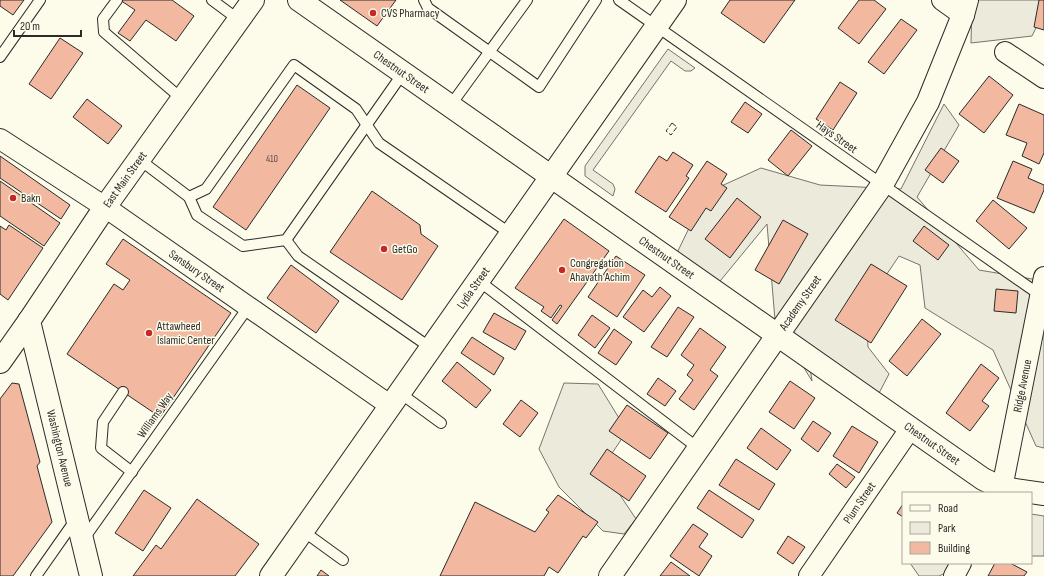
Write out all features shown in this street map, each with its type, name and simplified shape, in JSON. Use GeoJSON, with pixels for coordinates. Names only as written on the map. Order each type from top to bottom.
{"type":"FeatureCollection","features":[{"type":"Feature","properties":{"kind":"main road","name":"East Main Street"},"geometry":{"type":"LineString","coordinates":[[0,362],[105,208],[253,0]]}},
{"type":"Feature","properties":{"kind":"main road","name":"Chestnut Street"},"geometry":{"type":"LineString","coordinates":[[299,0],[551,178],[983,479],[1001,490],[1022,492]]}},
{"type":"Feature","properties":{"kind":"main road","name":"Lydia Street"},"geometry":{"type":"LineString","coordinates":[[272,576],[675,0]]}},
{"type":"Feature","properties":{"kind":"main road","name":"Academy Street"},"geometry":{"type":"LineString","coordinates":[[610,576],[776,335],[882,185],[928,102],[965,7]]}},
{"type":"Feature","properties":{"kind":"main road","name":"Washington Avenue"},"geometry":{"type":"LineString","coordinates":[[29,321],[91,576]]}},
{"type":"Feature","properties":{"kind":"main road","name":"Chestnut Street"},"geometry":{"type":"LineString","coordinates":[[1032,493],[1044,494]]}},
{"type":"Feature","properties":{"kind":"street"},"geometry":{"type":"LineString","coordinates":[[942,0],[965,7]]}},
{"type":"Feature","properties":{"kind":"street"},"geometry":{"type":"LineString","coordinates":[[1005,52],[1044,78]]}},
{"type":"Feature","properties":{"kind":"street","name":"Sansbury Street"},"geometry":{"type":"LineString","coordinates":[[0,139],[249,306],[396,399]]}},
{"type":"Feature","properties":{"kind":"street","name":"Ridge Avenue"},"geometry":{"type":"LineString","coordinates":[[1001,490],[1042,286]]}},
{"type":"Feature","properties":{"kind":"street","name":"Plum Street"},"geometry":{"type":"LineString","coordinates":[[809,576],[910,429]]}},
{"type":"Feature","properties":{"kind":"street"},"geometry":{"type":"LineString","coordinates":[[954,576],[960,564]]}},
{"type":"Feature","properties":{"kind":"lane"},"geometry":{"type":"LineString","coordinates":[[0,57],[40,0]]}},
{"type":"Feature","properties":{"kind":"lane"},"geometry":{"type":"LineString","coordinates":[[117,0],[103,20],[104,32],[182,99]]}},
{"type":"Feature","properties":{"kind":"lane"},"geometry":{"type":"LineString","coordinates":[[212,0],[239,20]]}},
{"type":"Feature","properties":{"kind":"lane"},"geometry":{"type":"LineString","coordinates":[[424,0],[428,8],[539,87],[596,0]]}},
{"type":"Feature","properties":{"kind":"lane"},"geometry":{"type":"LineString","coordinates":[[450,106],[527,0]]}},
{"type":"Feature","properties":{"kind":"lane","name":"Hays Street"},"geometry":{"type":"LineString","coordinates":[[619,0],[882,185],[1042,286]]}},
{"type":"Feature","properties":{"kind":"lane"},"geometry":{"type":"LineString","coordinates":[[189,197],[206,189],[294,65],[356,110],[379,143],[511,234]]}},
{"type":"Feature","properties":{"kind":"lane"},"geometry":{"type":"LineString","coordinates":[[140,160],[189,197],[197,215],[243,246],[286,240],[403,73]]}},
{"type":"Feature","properties":{"kind":"lane"},"geometry":{"type":"LineString","coordinates":[[286,240],[298,256],[431,348]]}},
{"type":"Feature","properties":{"kind":"lane"},"geometry":{"type":"LineString","coordinates":[[479,281],[698,448]]}},
{"type":"Feature","properties":{"kind":"lane","name":"Williams Way"},"geometry":{"type":"LineString","coordinates":[[83,540],[249,306]]}},
{"type":"Feature","properties":{"kind":"lane"},"geometry":{"type":"LineString","coordinates":[[123,392],[103,422],[101,448],[132,472]]}},
{"type":"Feature","properties":{"kind":"lane"},"geometry":{"type":"LineString","coordinates":[[396,399],[441,423]]}},
{"type":"Feature","properties":{"kind":"lane"},"geometry":{"type":"LineString","coordinates":[[36,576],[77,517]]}},
{"type":"Feature","properties":{"kind":"lane"},"geometry":{"type":"LineString","coordinates":[[303,531],[343,560]]}},
{"type":"Feature","properties":{"kind":"green space"},"geometry":{"type":"Polygon","coordinates":[[[972,0],[1044,0],[1044,12],[1032,36],[971,43],[972,0]]]}},
{"type":"Feature","properties":{"kind":"green space"},"geometry":{"type":"Polygon","coordinates":[[[668,49],[695,68],[691,71],[685,71],[671,61],[593,170],[613,184],[615,189],[613,196],[585,176],[585,166],[668,49]]]}},
{"type":"Feature","properties":{"kind":"green space"},"geometry":{"type":"Polygon","coordinates":[[[944,104],[959,125],[917,197],[979,270],[1044,281],[1044,448],[1036,446],[993,350],[925,308],[920,265],[899,256],[866,305],[868,347],[889,374],[878,395],[807,347],[812,381],[775,320],[767,224],[716,286],[675,257],[706,193],[761,168],[820,185],[901,189],[944,104]]]}},
{"type":"Feature","properties":{"kind":"green space"},"geometry":{"type":"Polygon","coordinates":[[[564,383],[598,384],[627,431],[602,468],[636,519],[624,534],[603,531],[559,487],[539,449],[564,383]]]}},
{"type":"Feature","properties":{"kind":"green space"},"geometry":{"type":"Polygon","coordinates":[[[1032,514],[1044,516],[1044,556],[1032,556],[1032,514]]]}},
{"type":"Feature","properties":{"kind":"green space"},"geometry":{"type":"Polygon","coordinates":[[[911,564],[965,564],[939,576],[919,576],[911,564]]]}},
{"type":"Feature","properties":{"kind":"building"},"geometry":{"type":"Polygon","coordinates":[[[0,0],[24,0],[13,15],[0,6],[0,0]]]}},
{"type":"Feature","properties":{"kind":"building"},"geometry":{"type":"Polygon","coordinates":[[[120,0],[172,0],[194,16],[176,41],[146,20],[130,41],[118,33],[135,10],[120,0]]]}},
{"type":"Feature","properties":{"kind":"building","name":"CVS Pharmacy"},"geometry":{"type":"Polygon","coordinates":[[[340,0],[396,0],[377,26],[340,0]]]}},
{"type":"Feature","properties":{"kind":"building"},"geometry":{"type":"Polygon","coordinates":[[[730,0],[795,0],[764,43],[721,13],[730,0]]]}},
{"type":"Feature","properties":{"kind":"building"},"geometry":{"type":"Polygon","coordinates":[[[859,0],[874,0],[886,9],[859,44],[838,28],[859,0]]]}},
{"type":"Feature","properties":{"kind":"building"},"geometry":{"type":"Polygon","coordinates":[[[1039,0],[1044,0],[1044,30],[1034,27],[1039,0]]]}},
{"type":"Feature","properties":{"kind":"building"},"geometry":{"type":"Polygon","coordinates":[[[901,19],[917,30],[884,74],[868,62],[901,19]]]}},
{"type":"Feature","properties":{"kind":"building"},"geometry":{"type":"Polygon","coordinates":[[[60,38],[83,53],[51,99],[29,84],[60,38]]]}},
{"type":"Feature","properties":{"kind":"building"},"geometry":{"type":"Polygon","coordinates":[[[989,76],[1013,95],[984,133],[959,114],[989,76]]]}},
{"type":"Feature","properties":{"kind":"building"},"geometry":{"type":"Polygon","coordinates":[[[840,82],[857,93],[833,130],[816,119],[840,82]]]}},
{"type":"Feature","properties":{"kind":"building"},"geometry":{"type":"Polygon","coordinates":[[[297,85],[330,108],[246,230],[213,207],[297,85]]]}},
{"type":"Feature","properties":{"kind":"building"},"geometry":{"type":"Polygon","coordinates":[[[87,99],[122,126],[108,144],[73,117],[87,99]]]}},
{"type":"Feature","properties":{"kind":"building"},"geometry":{"type":"Polygon","coordinates":[[[745,102],[762,114],[748,133],[731,122],[745,102]]]}},
{"type":"Feature","properties":{"kind":"building"},"geometry":{"type":"Polygon","coordinates":[[[1019,104],[1044,115],[1044,153],[1039,164],[1022,156],[1027,143],[1006,135],[1019,104]]]}},
{"type":"Feature","properties":{"kind":"building"},"geometry":{"type":"Polygon","coordinates":[[[791,130],[812,146],[788,176],[768,160],[791,130]]]}},
{"type":"Feature","properties":{"kind":"building"},"geometry":{"type":"Polygon","coordinates":[[[941,148],[959,161],[943,183],[925,170],[941,148]]]}},
{"type":"Feature","properties":{"kind":"building"},"geometry":{"type":"Polygon","coordinates":[[[673,152],[693,165],[686,176],[689,178],[666,212],[635,192],[659,156],[667,161],[673,152]]]}},
{"type":"Feature","properties":{"kind":"building"},"geometry":{"type":"Polygon","coordinates":[[[0,156],[70,205],[61,219],[0,178],[0,156]]]}},
{"type":"Feature","properties":{"kind":"building"},"geometry":{"type":"Polygon","coordinates":[[[707,161],[727,174],[721,184],[727,188],[711,211],[706,208],[691,231],[669,217],[707,161]]]}},
{"type":"Feature","properties":{"kind":"building"},"geometry":{"type":"Polygon","coordinates":[[[1013,161],[1032,169],[1028,178],[1044,185],[1044,190],[1034,213],[997,198],[1013,161]]]}},
{"type":"Feature","properties":{"kind":"building","name":"Bakn"},"geometry":{"type":"Polygon","coordinates":[[[0,181],[60,223],[44,246],[0,216],[0,181]]]}},
{"type":"Feature","properties":{"kind":"building","name":"GetGo"},"geometry":{"type":"Polygon","coordinates":[[[372,191],[420,225],[421,234],[438,246],[402,300],[330,252],[372,191]]]}},
{"type":"Feature","properties":{"kind":"building"},"geometry":{"type":"Polygon","coordinates":[[[737,198],[761,217],[730,258],[705,239],[737,198]]]}},
{"type":"Feature","properties":{"kind":"building"},"geometry":{"type":"Polygon","coordinates":[[[993,200],[1027,228],[1009,249],[976,221],[993,200]]]}},
{"type":"Feature","properties":{"kind":"building","name":"Congregation Ahavath Achim"},"geometry":{"type":"Polygon","coordinates":[[[564,219],[609,251],[557,324],[552,320],[562,306],[560,305],[551,318],[541,311],[544,307],[515,288],[564,219]]]}},
{"type":"Feature","properties":{"kind":"building"},"geometry":{"type":"Polygon","coordinates":[[[783,220],[808,234],[779,284],[755,270],[783,220]]]}},
{"type":"Feature","properties":{"kind":"building"},"geometry":{"type":"Polygon","coordinates":[[[9,225],[43,248],[8,300],[0,294],[0,226],[6,230],[9,225]]]}},
{"type":"Feature","properties":{"kind":"building"},"geometry":{"type":"Polygon","coordinates":[[[924,226],[949,245],[938,260],[913,241],[924,226]]]}},
{"type":"Feature","properties":{"kind":"building","name":"Attawheed Islamic Center"},"geometry":{"type":"Polygon","coordinates":[[[123,239],[231,313],[160,417],[67,354],[114,284],[123,290],[130,280],[106,264],[123,239]]]}},
{"type":"Feature","properties":{"kind":"building"},"geometry":{"type":"Polygon","coordinates":[[[616,256],[645,275],[617,317],[588,297],[616,256]]]}},
{"type":"Feature","properties":{"kind":"building"},"geometry":{"type":"Polygon","coordinates":[[[871,264],[907,286],[871,343],[835,320],[871,264]]]}},
{"type":"Feature","properties":{"kind":"building"},"geometry":{"type":"Polygon","coordinates":[[[291,265],[339,301],[316,333],[267,298],[291,265]]]}},
{"type":"Feature","properties":{"kind":"building"},"geometry":{"type":"Polygon","coordinates":[[[660,287],[671,296],[644,332],[623,317],[643,290],[652,297],[660,287]]]}},
{"type":"Feature","properties":{"kind":"building"},"geometry":{"type":"Polygon","coordinates":[[[996,289],[1018,291],[1016,313],[994,311],[996,289]]]}},
{"type":"Feature","properties":{"kind":"building"},"geometry":{"type":"Polygon","coordinates":[[[678,307],[694,317],[667,357],[651,347],[678,307]]]}},
{"type":"Feature","properties":{"kind":"building"},"geometry":{"type":"Polygon","coordinates":[[[494,313],[526,331],[515,350],[483,332],[494,313]]]}},
{"type":"Feature","properties":{"kind":"building"},"geometry":{"type":"Polygon","coordinates":[[[592,315],[610,328],[595,348],[578,335],[592,315]]]}},
{"type":"Feature","properties":{"kind":"building"},"geometry":{"type":"Polygon","coordinates":[[[922,319],[941,334],[907,376],[889,361],[922,319]]]}},
{"type":"Feature","properties":{"kind":"building"},"geometry":{"type":"Polygon","coordinates":[[[700,328],[726,347],[710,370],[718,376],[694,410],[679,399],[693,380],[687,375],[694,365],[681,355],[700,328]]]}},
{"type":"Feature","properties":{"kind":"building"},"geometry":{"type":"Polygon","coordinates":[[[614,329],[632,342],[616,365],[598,353],[614,329]]]}},
{"type":"Feature","properties":{"kind":"building"},"geometry":{"type":"Polygon","coordinates":[[[472,337],[504,358],[494,375],[461,353],[472,337]]]}},
{"type":"Feature","properties":{"kind":"building"},"geometry":{"type":"Polygon","coordinates":[[[457,362],[491,390],[476,408],[442,381],[457,362]]]}},
{"type":"Feature","properties":{"kind":"building"},"geometry":{"type":"Polygon","coordinates":[[[981,364],[999,378],[982,401],[989,406],[970,431],[946,413],[981,364]]]}},
{"type":"Feature","properties":{"kind":"building"},"geometry":{"type":"Polygon","coordinates":[[[658,378],[676,391],[665,406],[647,394],[658,378]]]}},
{"type":"Feature","properties":{"kind":"building"},"geometry":{"type":"Polygon","coordinates":[[[790,381],[815,398],[794,429],[769,412],[790,381]]]}},
{"type":"Feature","properties":{"kind":"building"},"geometry":{"type":"Polygon","coordinates":[[[12,383],[19,384],[40,462],[37,466],[52,522],[13,576],[0,576],[0,399],[12,383]]]}},
{"type":"Feature","properties":{"kind":"building"},"geometry":{"type":"Polygon","coordinates":[[[521,400],[538,413],[520,437],[503,424],[521,400]]]}},
{"type":"Feature","properties":{"kind":"building"},"geometry":{"type":"Polygon","coordinates":[[[627,405],[668,433],[650,459],[609,431],[627,405]]]}},
{"type":"Feature","properties":{"kind":"building"},"geometry":{"type":"Polygon","coordinates":[[[813,421],[831,433],[818,452],[801,439],[813,421]]]}},
{"type":"Feature","properties":{"kind":"building"},"geometry":{"type":"Polygon","coordinates":[[[852,426],[878,442],[859,473],[833,456],[852,426]]]}},
{"type":"Feature","properties":{"kind":"building"},"geometry":{"type":"Polygon","coordinates":[[[761,428],[791,450],[777,470],[747,448],[761,428]]]}},
{"type":"Feature","properties":{"kind":"building"},"geometry":{"type":"Polygon","coordinates":[[[607,449],[646,476],[629,501],[590,474],[607,449]]]}},
{"type":"Feature","properties":{"kind":"building"},"geometry":{"type":"Polygon","coordinates":[[[736,459],[775,484],[759,510],[719,485],[736,459]]]}},
{"type":"Feature","properties":{"kind":"building"},"geometry":{"type":"Polygon","coordinates":[[[837,464],[855,477],[846,488],[829,474],[837,464]]]}},
{"type":"Feature","properties":{"kind":"building"},"geometry":{"type":"Polygon","coordinates":[[[144,490],[171,508],[143,551],[115,533],[144,490]]]}},
{"type":"Feature","properties":{"kind":"building"},"geometry":{"type":"Polygon","coordinates":[[[709,490],[754,520],[742,538],[697,508],[709,490]]]}},
{"type":"Feature","properties":{"kind":"building"},"geometry":{"type":"Polygon","coordinates":[[[558,495],[598,522],[586,538],[583,536],[558,573],[549,567],[544,576],[440,576],[475,502],[535,532],[549,512],[546,510],[558,495]]]}},
{"type":"Feature","properties":{"kind":"building"},"geometry":{"type":"Polygon","coordinates":[[[197,499],[259,544],[235,576],[133,576],[156,545],[161,549],[197,499]]]}},
{"type":"Feature","properties":{"kind":"building"},"geometry":{"type":"Polygon","coordinates":[[[902,506],[902,516],[897,513],[902,506]]]}},
{"type":"Feature","properties":{"kind":"building"},"geometry":{"type":"Polygon","coordinates":[[[693,524],[708,534],[699,547],[712,556],[699,576],[670,556],[693,524]]]}},
{"type":"Feature","properties":{"kind":"building"},"geometry":{"type":"Polygon","coordinates":[[[788,536],[805,547],[793,564],[777,553],[788,536]]]}},
{"type":"Feature","properties":{"kind":"building"},"geometry":{"type":"Polygon","coordinates":[[[671,562],[690,576],[660,576],[671,562]]]}},
{"type":"Feature","properties":{"kind":"building"},"geometry":{"type":"Polygon","coordinates":[[[994,564],[1012,564],[1027,572],[1024,576],[988,576],[994,564]]]}},
{"type":"Feature","properties":{"kind":"building"},"geometry":{"type":"Polygon","coordinates":[[[321,570],[329,576],[317,576],[321,570]]]}},
{"type":"Feature","properties":{"kind":"fence"},"geometry":{"type":"LineString","coordinates":[[672,123],[677,127],[671,135],[666,131],[672,123]]}},
{"type":"Feature","properties":{"kind":"place","name":"CVS Pharmacy"},"geometry":{"type":"Point","coordinates":[373,13]}},
{"type":"Feature","properties":{"kind":"place","name":"Bakn"},"geometry":{"type":"Point","coordinates":[13,198]}},
{"type":"Feature","properties":{"kind":"place","name":"GetGo"},"geometry":{"type":"Point","coordinates":[384,249]}},
{"type":"Feature","properties":{"kind":"place","name":"Congregation Ahavath Achim"},"geometry":{"type":"Point","coordinates":[562,270]}},
{"type":"Feature","properties":{"kind":"place","name":"Attawheed Islamic Center"},"geometry":{"type":"Point","coordinates":[149,333]}}]}
